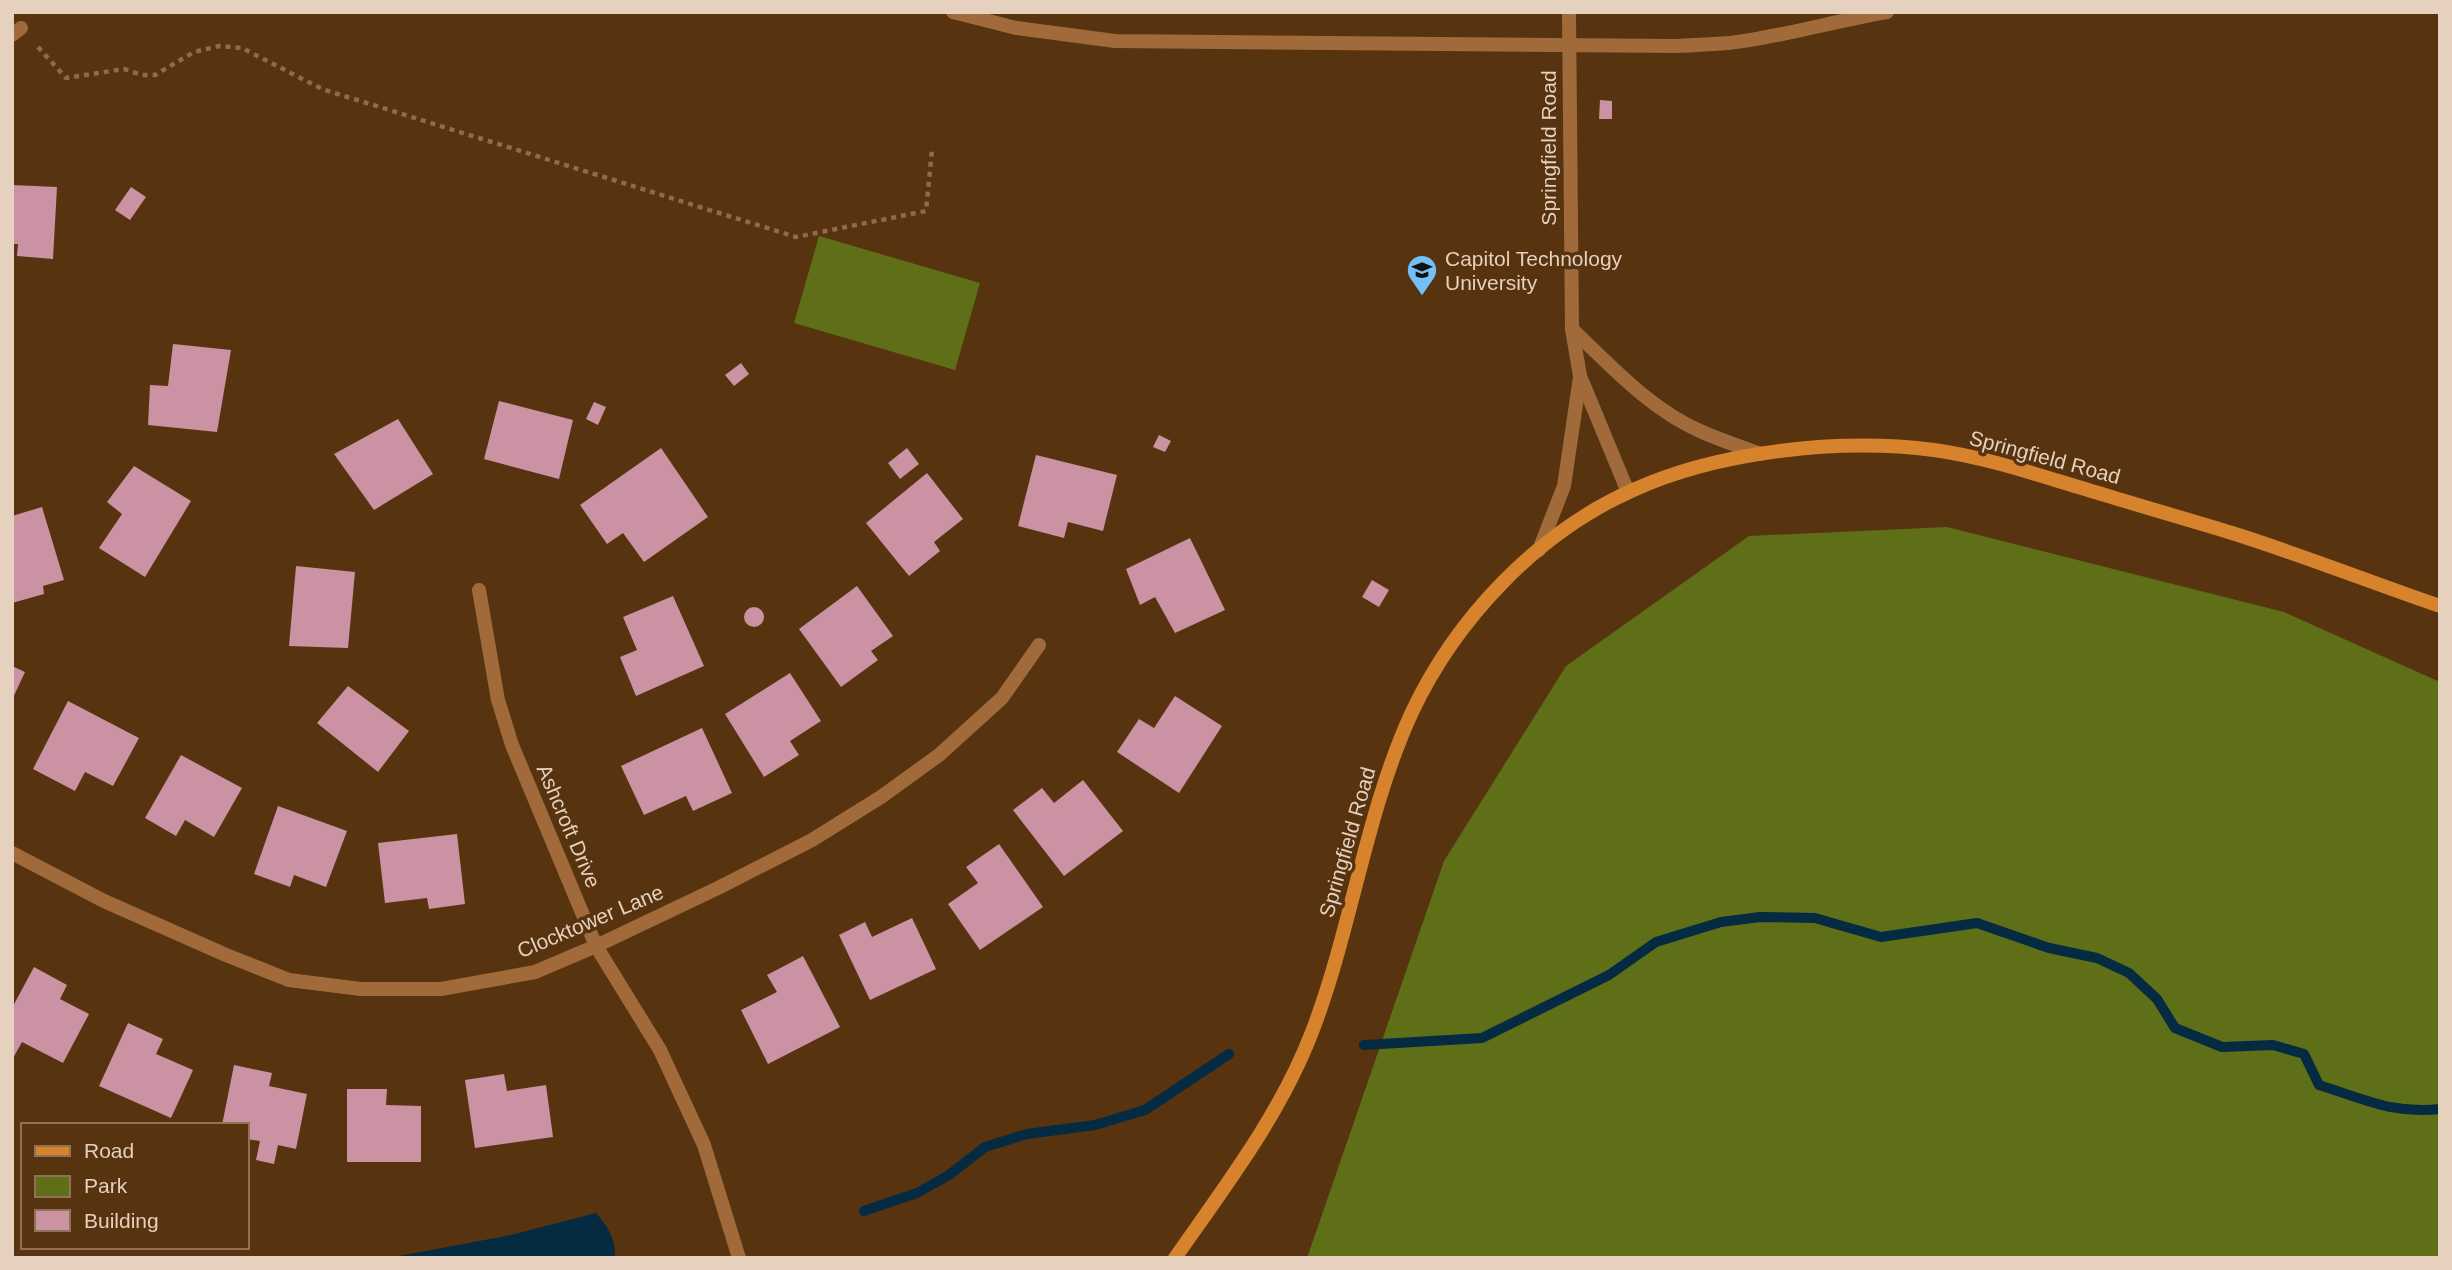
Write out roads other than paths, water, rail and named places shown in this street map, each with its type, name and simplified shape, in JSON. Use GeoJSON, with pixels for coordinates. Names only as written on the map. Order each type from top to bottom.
{"type":"FeatureCollection","features":[{"type":"Feature","properties":{"kind":"street","name":"Springfield Road"},"geometry":{"type":"LineString","coordinates":[[953,12],[1016,28],[1115,41],[1569,46]]}},
{"type":"Feature","properties":{"kind":"street","name":"Springfield Road"},"geometry":{"type":"LineString","coordinates":[[1569,12],[1572,329],[1580,376],[1628,492]]}},
{"type":"Feature","properties":{"kind":"street"},"geometry":{"type":"LineString","coordinates":[[1569,46],[1722,44],[1887,12]]}},
{"type":"Feature","properties":{"kind":"street"},"geometry":{"type":"LineString","coordinates":[[1572,329],[1647,399],[1699,431],[1761,454]]}},
{"type":"Feature","properties":{"kind":"street"},"geometry":{"type":"LineString","coordinates":[[1539,550],[1564,486],[1580,376]]}},
{"type":"Feature","properties":{"kind":"street","name":"Springfield Road"},"geometry":{"type":"LineString","coordinates":[[1175,1258],[1265,1128],[1294,1076],[1332,973],[1393,759],[1413,711],[1457,635],[1481,605],[1539,550],[1582,519],[1628,492],[1666,476],[1761,454],[1858,446],[1937,451],[2038,475],[2234,534],[2440,606]]}},
{"type":"Feature","properties":{"kind":"street","name":"Ashcroft Drive"},"geometry":{"type":"LineString","coordinates":[[479,590],[488,652],[501,711],[512,745],[596,946],[660,1050],[704,1145],[739,1258]]}},
{"type":"Feature","properties":{"kind":"street","name":"Clocktower Lane"},"geometry":{"type":"LineString","coordinates":[[12,853],[104,901],[289,980],[361,989],[441,989],[535,972],[718,888],[811,840],[881,797],[939,755],[1002,698],[1039,645]]}},
{"type":"Feature","properties":{"kind":"water"},"geometry":{"type":"Polygon","coordinates":[[[596,1213],[610,1234],[615,1258],[388,1258],[511,1235],[596,1213]]]}},
{"type":"Feature","properties":{"kind":"waterway"},"geometry":{"type":"LineString","coordinates":[[1364,1045],[1482,1038],[1609,975],[1656,942],[1721,922],[1760,917],[1815,918],[1881,937],[1977,923],[2049,948],[2097,958],[2129,973],[2157,999],[2175,1028],[2222,1047],[2273,1045],[2304,1054],[2319,1085],[2392,1107],[2440,1109]]}},
{"type":"Feature","properties":{"kind":"waterway"},"geometry":{"type":"LineString","coordinates":[[864,1211],[917,1193],[949,1175],[985,1147],[1027,1134],[1095,1125],[1145,1110],[1229,1054]]}},
{"type":"Feature","properties":{"kind":"place","name":"Capitol Technology University"},"geometry":{"type":"Point","coordinates":[1422,297]}}]}
